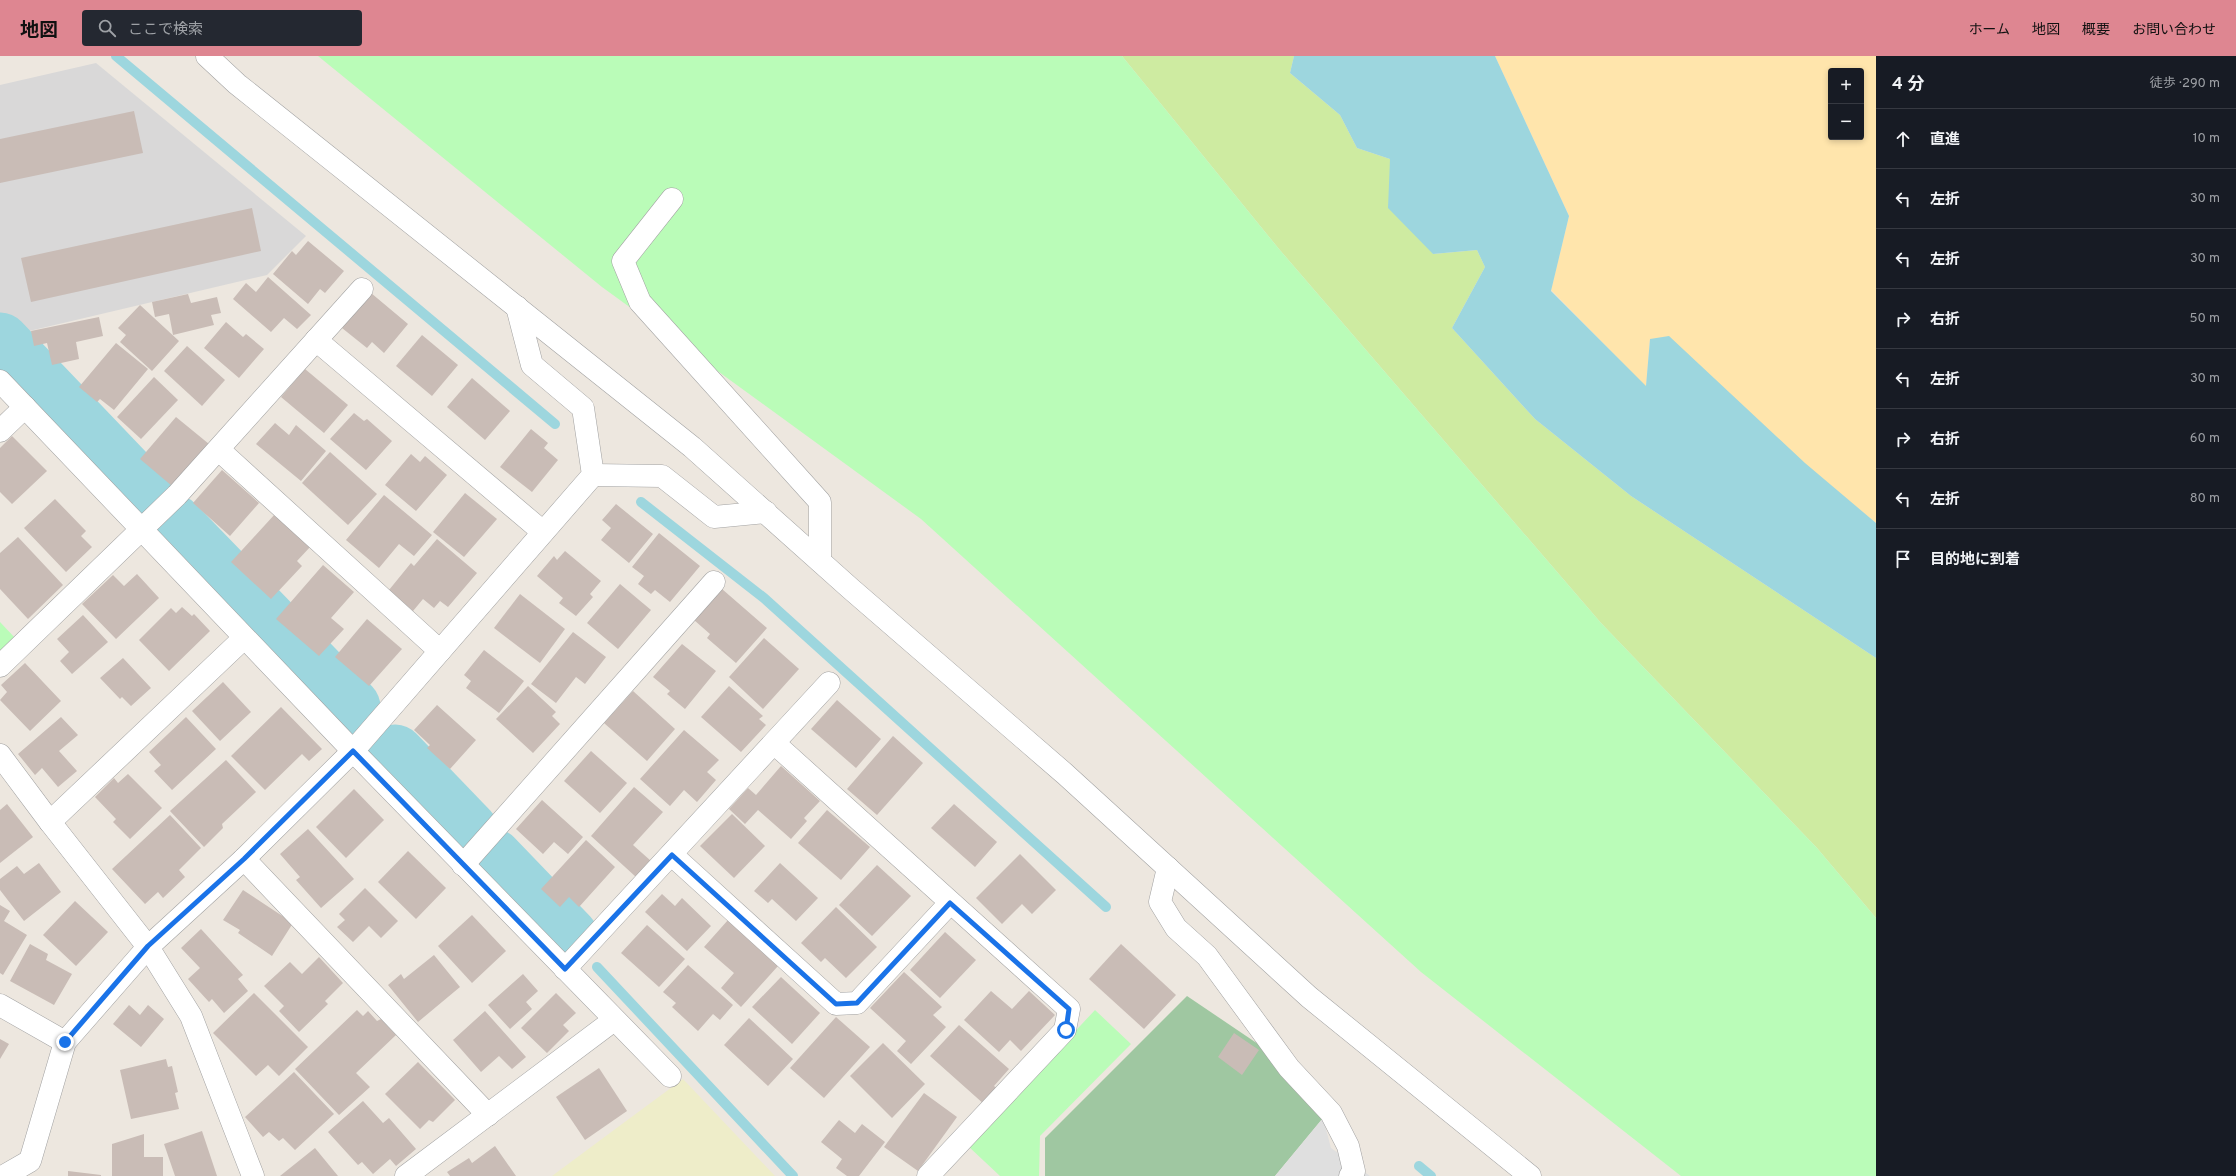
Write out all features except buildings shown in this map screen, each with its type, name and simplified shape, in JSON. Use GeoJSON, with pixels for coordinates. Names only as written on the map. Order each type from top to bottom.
{"type":"FeatureCollection","features":[{"type":"Feature","properties":{"kind":"street"},"geometry":{"type":"LineString","coordinates":[[207,56],[237,84],[692,447],[820,561],[1065,774],[1309,997],[1530,1176]]}},
{"type":"Feature","properties":{"kind":"street"},"geometry":{"type":"LineString","coordinates":[[672,199],[623,261],[640,302],[820,502],[820,561]]}},
{"type":"Feature","properties":{"kind":"street"},"geometry":{"type":"LineString","coordinates":[[0,666],[177,495],[362,289]]}},
{"type":"Feature","properties":{"kind":"street"},"geometry":{"type":"LineString","coordinates":[[517,307],[532,365],[583,408],[593,475]]}},
{"type":"Feature","properties":{"kind":"street"},"geometry":{"type":"LineString","coordinates":[[316,340],[543,532]]}},
{"type":"Feature","properties":{"kind":"street"},"geometry":{"type":"LineString","coordinates":[[0,381],[142,528],[244,638],[463,865],[670,1076]]}},
{"type":"Feature","properties":{"kind":"street"},"geometry":{"type":"LineString","coordinates":[[0,431],[25,407]]}},
{"type":"Feature","properties":{"kind":"street"},"geometry":{"type":"LineString","coordinates":[[219,450],[440,651]]}},
{"type":"Feature","properties":{"kind":"street"},"geometry":{"type":"LineString","coordinates":[[4,1176],[30,1161],[65,1042],[148,946],[244,859],[353,751],[593,475],[662,476],[714,517],[766,512]]}},
{"type":"Feature","properties":{"kind":"street"},"geometry":{"type":"LineString","coordinates":[[463,865],[714,582]]}},
{"type":"Feature","properties":{"kind":"street"},"geometry":{"type":"LineString","coordinates":[[50,822],[244,638]]}},
{"type":"Feature","properties":{"kind":"street"},"geometry":{"type":"LineString","coordinates":[[565,969],[829,684]]}},
{"type":"Feature","properties":{"kind":"street"},"geometry":{"type":"LineString","coordinates":[[774,744],[1069,1009],[1066,1030],[928,1176]]}},
{"type":"Feature","properties":{"kind":"street"},"geometry":{"type":"LineString","coordinates":[[0,755],[50,822],[148,946],[191,1016],[253,1176]]}},
{"type":"Feature","properties":{"kind":"street"},"geometry":{"type":"LineString","coordinates":[[672,855],[836,1004],[857,1003],[950,903]]}},
{"type":"Feature","properties":{"kind":"street"},"geometry":{"type":"LineString","coordinates":[[244,859],[488,1115]]}},
{"type":"Feature","properties":{"kind":"street"},"geometry":{"type":"LineString","coordinates":[[1168,868],[1160,902],[1176,928],[1207,956],[1289,1068],[1331,1113],[1348,1146],[1354,1171],[1350,1176]]}},
{"type":"Feature","properties":{"kind":"street"},"geometry":{"type":"LineString","coordinates":[[0,1005],[65,1042]]}},
{"type":"Feature","properties":{"kind":"street"},"geometry":{"type":"LineString","coordinates":[[406,1176],[614,1020]]}},
{"type":"Feature","properties":{"kind":"shaded area"},"geometry":{"type":"Polygon","coordinates":[[[96,63],[306,236],[267,275],[8,336],[0,327],[0,85],[96,63]]]}},
{"type":"Feature","properties":{"kind":"shaded area"},"geometry":{"type":"Polygon","coordinates":[[[1323,1118],[1331,1148],[1370,1176],[1275,1176],[1323,1118]]]}},
{"type":"Feature","properties":{"kind":"green space"},"geometry":{"type":"Polygon","coordinates":[[[318,56],[1122,56],[1279,249],[1601,623],[1817,848],[1876,918],[1876,1176],[1681,1176],[1421,972],[921,519],[602,287],[318,56]]]}},
{"type":"Feature","properties":{"kind":"green space"},"geometry":{"type":"Polygon","coordinates":[[[1122,56],[1294,56],[1290,73],[1340,115],[1357,148],[1390,159],[1433,254],[1477,250],[1485,267],[1452,328],[1535,419],[1631,496],[1876,658],[1876,918],[1817,848],[1601,623],[1279,249],[1122,56]]]}},
{"type":"Feature","properties":{"kind":"green space"},"geometry":{"type":"Polygon","coordinates":[[[0,622],[16,639],[0,654],[0,622]]]}},
{"type":"Feature","properties":{"kind":"green space"},"geometry":{"type":"Polygon","coordinates":[[[1187,996],[1261,1046],[1323,1118],[1275,1176],[1045,1176],[1045,1138],[1187,996]]]}},
{"type":"Feature","properties":{"kind":"green space"},"geometry":{"type":"Polygon","coordinates":[[[1095,1010],[1131,1044],[1040,1136],[1039,1176],[1000,1176],[968,1146],[1095,1010]]]}},
{"type":"Feature","properties":{"kind":"green space"},"geometry":{"type":"Polygon","coordinates":[[[683,1079],[775,1176],[552,1176],[618,1127],[683,1079]]]}},
{"type":"Feature","properties":{"kind":"sand"},"geometry":{"type":"Polygon","coordinates":[[[1495,56],[1876,56],[1876,523],[1650,339],[1646,387],[1551,290],[1569,216],[1495,56]]]}},
{"type":"Feature","properties":{"kind":"water"},"geometry":{"type":"Polygon","coordinates":[[[1294,56],[1495,56],[1569,216],[1551,291],[1646,386],[1650,339],[1669,336],[1805,463],[1876,523],[1876,658],[1631,496],[1535,419],[1452,328],[1485,267],[1477,250],[1433,254],[1388,208],[1390,159],[1357,148],[1340,115],[1290,73],[1294,56]]]}},
{"type":"Feature","properties":{"kind":"waterway"},"geometry":{"type":"LineString","coordinates":[[116,56],[555,424]]}},
{"type":"Feature","properties":{"kind":"waterway"},"geometry":{"type":"LineString","coordinates":[[0,342],[150,499]]}},
{"type":"Feature","properties":{"kind":"waterway"},"geometry":{"type":"LineString","coordinates":[[641,502],[764,598],[1106,907]]}},
{"type":"Feature","properties":{"kind":"waterway"},"geometry":{"type":"LineString","coordinates":[[174,524],[351,707]]}},
{"type":"Feature","properties":{"kind":"waterway"},"geometry":{"type":"LineString","coordinates":[[395,754],[469,831]]}},
{"type":"Feature","properties":{"kind":"waterway"},"geometry":{"type":"LineString","coordinates":[[493,858],[569,937]]}},
{"type":"Feature","properties":{"kind":"waterway"},"geometry":{"type":"LineString","coordinates":[[597,967],[793,1176]]}},
{"type":"Feature","properties":{"kind":"waterway"},"geometry":{"type":"LineString","coordinates":[[1419,1166],[1431,1176]]}},
{"type":"Feature","properties":{"kind":"route"},"geometry":{"type":"LineString","coordinates":[[65,1042],[148,946],[244,859],[353,751],[565,969],[672,855],[836,1004],[857,1003],[950,903],[1069,1009],[1066,1030]]}}]}
